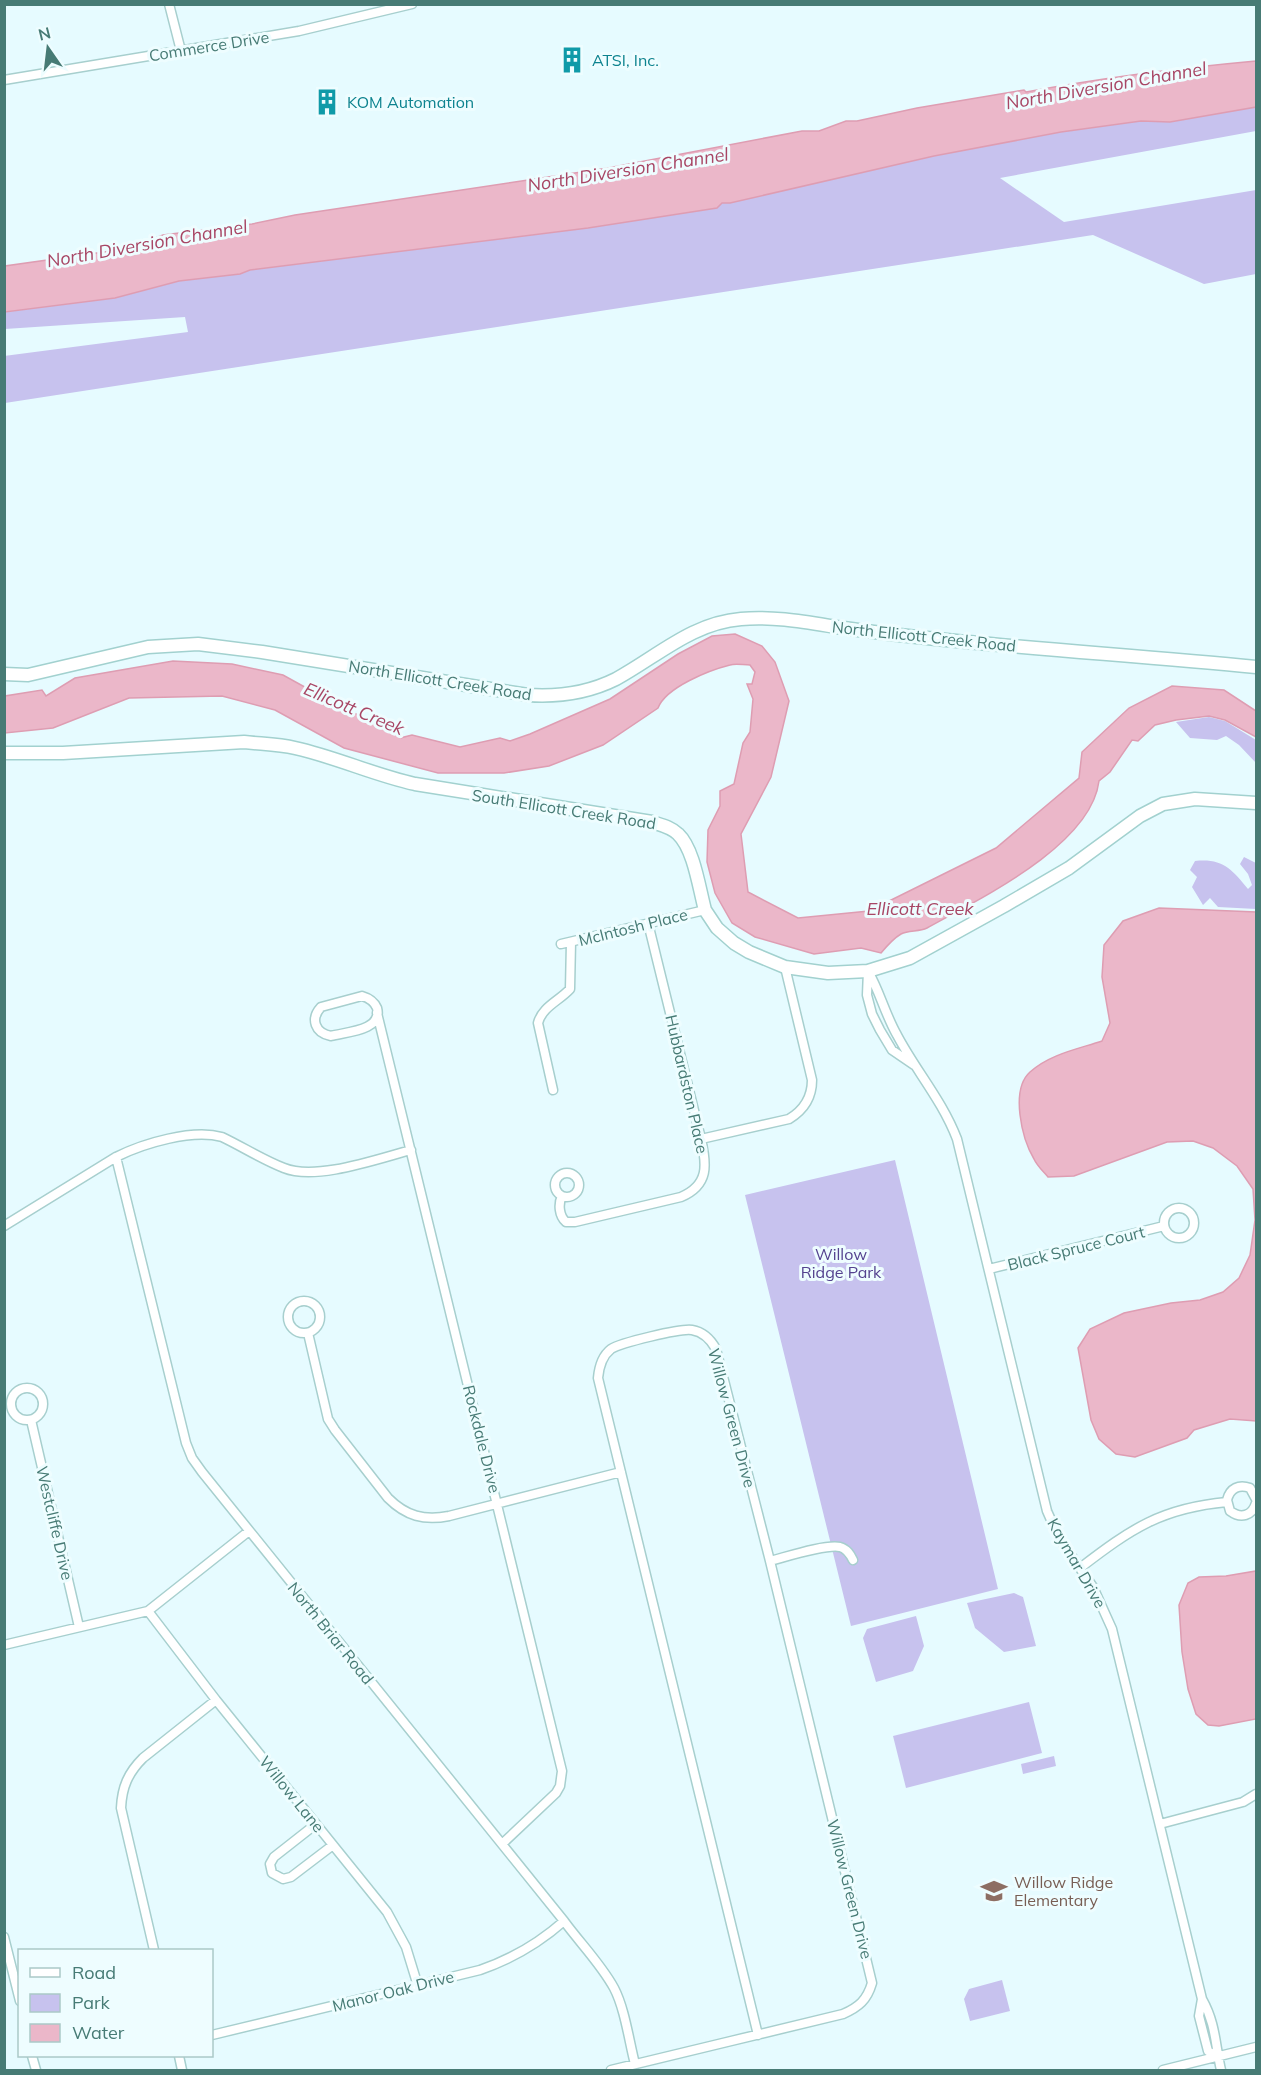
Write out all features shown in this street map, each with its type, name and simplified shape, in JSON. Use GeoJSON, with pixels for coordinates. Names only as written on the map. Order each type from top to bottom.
{"type":"FeatureCollection","features":[{"type":"Feature","properties":{"kind":"street"},"geometry":{"type":"LineString","coordinates":[[169,4],[181,51]]}},
{"type":"Feature","properties":{"kind":"street","name":"Commerce Drive"},"geometry":{"type":"LineString","coordinates":[[4,80],[299,31],[412,4]]}},
{"type":"Feature","properties":{"kind":"street","name":"North Ellicott Creek Road"},"geometry":{"type":"LineString","coordinates":[[4,674],[28,675],[148,647],[198,644],[262,652],[528,695],[565,695],[598,687],[616,679],[679,639],[711,624],[768,617],[870,632],[1257,667]]}},
{"type":"Feature","properties":{"kind":"street","name":"South Ellicott Creek Road"},"geometry":{"type":"LineString","coordinates":[[4,753],[63,753],[244,742],[268,744],[316,754],[415,784],[652,822],[668,827],[686,843],[705,909],[717,928],[734,943],[785,968],[828,973],[868,971],[910,958],[1069,868],[1140,816],[1163,804],[1195,799],[1257,803]]}},
{"type":"Feature","properties":{"kind":"street","name":"McIntosh Place"},"geometry":{"type":"LineString","coordinates":[[561,944],[705,909]]}},
{"type":"Feature","properties":{"kind":"street","name":"Hubbardston Place"},"geometry":{"type":"LineString","coordinates":[[562,1196],[559,1201],[562,1217],[569,1223],[681,1197],[696,1187],[705,1171],[701,1139],[648,923]]}},
{"type":"Feature","properties":{"kind":"street"},"geometry":{"type":"LineString","coordinates":[[553,1090],[538,1023],[544,1010],[570,989],[571,942]]}},
{"type":"Feature","properties":{"kind":"street"},"geometry":{"type":"LineString","coordinates":[[701,1139],[789,1119],[797,1114],[808,1101],[812,1090],[812,1080],[785,968]]}},
{"type":"Feature","properties":{"kind":"street","name":"Kaymar Drive"},"geometry":{"type":"LineString","coordinates":[[868,971],[867,994],[879,1030],[892,1050],[914,1065]]}},
{"type":"Feature","properties":{"kind":"street","name":"Kaymar Drive"},"geometry":{"type":"LineString","coordinates":[[868,971],[879,990],[888,1018],[914,1065],[940,1102],[957,1139],[1047,1511],[1059,1538],[1103,1607],[1112,1629],[1202,1999],[1210,2013],[1221,2070]]}},
{"type":"Feature","properties":{"kind":"street"},"geometry":{"type":"LineString","coordinates":[[362,996],[371,1000],[377,1008],[377,1013],[370,1026],[331,1036],[320,1032],[315,1022],[315,1016],[321,1007],[362,996]]}},
{"type":"Feature","properties":{"kind":"street","name":"Rockdale Drive"},"geometry":{"type":"LineString","coordinates":[[377,1013],[562,1771],[560,1786],[556,1793],[501,1844]]}},
{"type":"Feature","properties":{"kind":"street"},"geometry":{"type":"LineString","coordinates":[[4,1226],[131,1149],[198,1135],[222,1137],[284,1168],[309,1173],[411,1150]]}},
{"type":"Feature","properties":{"kind":"street","name":"North Briar Road"},"geometry":{"type":"LineString","coordinates":[[116,1157],[188,1450],[202,1472],[564,1921],[614,1988],[635,2064]]}},
{"type":"Feature","properties":{"kind":"street","name":"Black Spruce Court"},"geometry":{"type":"LineString","coordinates":[[989,1269],[1164,1226]]}},
{"type":"Feature","properties":{"kind":"street","name":"Willow Green Drive"},"geometry":{"type":"LineString","coordinates":[[611,2070],[758,2035],[852,2010],[865,2000],[872,1983],[716,1349],[713,1342],[700,1332],[681,1330],[611,1349],[601,1362],[598,1378],[758,2035]]}},
{"type":"Feature","properties":{"kind":"street"},"geometry":{"type":"LineString","coordinates":[[308,1333],[328,1419],[334,1430],[396,1506],[415,1516],[437,1518],[621,1472]]}},
{"type":"Feature","properties":{"kind":"street","name":"Westcliffe Drive"},"geometry":{"type":"LineString","coordinates":[[31,1420],[79,1627]]}},
{"type":"Feature","properties":{"kind":"street"},"geometry":{"type":"LineString","coordinates":[[1240,1486],[1250,1488],[1257,1501],[1253,1511],[1239,1516],[1230,1511],[1227,1502],[1231,1491],[1240,1486]]}},
{"type":"Feature","properties":{"kind":"street"},"geometry":{"type":"LineString","coordinates":[[1080,1568],[1125,1534],[1160,1516],[1197,1505],[1227,1502]]}},
{"type":"Feature","properties":{"kind":"street"},"geometry":{"type":"LineString","coordinates":[[4,1645],[148,1611],[249,1531]]}},
{"type":"Feature","properties":{"kind":"street"},"geometry":{"type":"LineString","coordinates":[[770,1561],[831,1546],[843,1547],[853,1560]]}},
{"type":"Feature","properties":{"kind":"street","name":"Willow Lane"},"geometry":{"type":"LineString","coordinates":[[148,1611],[216,1700],[387,1912],[399,1932],[412,1963],[418,1986]]}},
{"type":"Feature","properties":{"kind":"street"},"geometry":{"type":"LineString","coordinates":[[154,1949],[121,1808],[124,1786],[132,1771],[143,1758],[216,1700]]}},
{"type":"Feature","properties":{"kind":"street"},"geometry":{"type":"LineString","coordinates":[[1160,1824],[1244,1802],[1257,1794]]}},
{"type":"Feature","properties":{"kind":"street"},"geometry":{"type":"LineString","coordinates":[[1244,1802],[1257,1805]]}},
{"type":"Feature","properties":{"kind":"street"},"geometry":{"type":"LineString","coordinates":[[316,1824],[274,1857],[270,1864],[272,1873],[283,1879],[291,1877],[333,1845]]}},
{"type":"Feature","properties":{"kind":"street","name":"Manor Oak Drive"},"geometry":{"type":"LineString","coordinates":[[213,2035],[480,1970],[500,1963],[531,1947],[564,1921]]}},
{"type":"Feature","properties":{"kind":"street"},"geometry":{"type":"LineString","coordinates":[[4,1937],[18,1993]]}},
{"type":"Feature","properties":{"kind":"street"},"geometry":{"type":"LineString","coordinates":[[1163,2070],[1257,2047]]}},
{"type":"Feature","properties":{"kind":"green space"},"geometry":{"type":"Polygon","coordinates":[[[1256,107],[1256,131],[1000,178],[1064,222],[1256,190],[1256,274],[1204,284],[1093,235],[5,403],[4,356],[188,332],[185,317],[5,329],[5,312],[115,298],[179,281],[240,274],[250,270],[588,228],[717,208],[722,203],[934,156],[1061,132],[1141,121],[1170,122],[1256,107]]]}},
{"type":"Feature","properties":{"kind":"green space"},"geometry":{"type":"Polygon","coordinates":[[[1209,717],[1225,721],[1256,740],[1256,763],[1239,745],[1226,736],[1217,740],[1190,738],[1176,722],[1209,717]]]}},
{"type":"Feature","properties":{"kind":"green space"},"geometry":{"type":"Polygon","coordinates":[[[1244,857],[1256,863],[1256,909],[1218,907],[1210,898],[1203,905],[1192,887],[1197,877],[1190,870],[1195,861],[1212,861],[1226,866],[1248,889],[1252,885],[1248,874],[1240,864],[1244,857]]]}},
{"type":"Feature","properties":{"kind":"green space","name":"Willow Ridge Park"},"geometry":{"type":"Polygon","coordinates":[[[895,1160],[998,1589],[851,1626],[745,1195],[895,1160]]]}},
{"type":"Feature","properties":{"kind":"green space"},"geometry":{"type":"Polygon","coordinates":[[[1014,1593],[1023,1597],[1036,1646],[1004,1652],[975,1628],[967,1603],[1014,1593]]]}},
{"type":"Feature","properties":{"kind":"green space"},"geometry":{"type":"Polygon","coordinates":[[[916,1616],[924,1646],[913,1671],[876,1682],[863,1638],[867,1629],[916,1616]]]}},
{"type":"Feature","properties":{"kind":"green space"},"geometry":{"type":"Polygon","coordinates":[[[1029,1702],[1042,1753],[906,1788],[893,1736],[1029,1702]]]}},
{"type":"Feature","properties":{"kind":"green space"},"geometry":{"type":"Polygon","coordinates":[[[1054,1756],[1056,1766],[1023,1774],[1021,1764],[1054,1756]]]}},
{"type":"Feature","properties":{"kind":"green space"},"geometry":{"type":"Polygon","coordinates":[[[1002,1980],[1010,2011],[970,2021],[964,1999],[969,1989],[1002,1980]]]}},
{"type":"Feature","properties":{"kind":"water","name":"North Diversion Channel"},"geometry":{"type":"Polygon","coordinates":[[[1256,61],[1256,107],[1170,122],[1141,121],[1061,132],[934,156],[722,203],[717,208],[588,228],[250,270],[240,274],[179,281],[115,298],[5,312],[5,266],[118,250],[163,235],[252,224],[295,215],[608,168],[802,131],[819,131],[846,121],[857,121],[917,108],[1024,90],[1026,92],[1141,74],[1256,61]]]}},
{"type":"Feature","properties":{"kind":"water","name":"Ellicott Creek"},"geometry":{"type":"Polygon","coordinates":[[[735,634],[762,646],[775,662],[789,701],[771,777],[741,834],[748,892],[798,918],[869,911],[996,848],[1079,778],[1082,752],[1129,708],[1172,686],[1224,690],[1256,711],[1256,737],[1225,720],[1209,716],[1155,725],[1138,741],[1132,740],[1110,772],[1099,781],[1091,805],[1076,827],[1030,868],[927,928],[901,934],[881,953],[861,948],[814,954],[755,937],[732,923],[715,893],[707,862],[708,830],[720,806],[720,791],[734,784],[743,743],[750,732],[753,699],[747,684],[752,684],[755,672],[750,665],[730,665],[690,680],[670,693],[658,708],[603,745],[549,766],[504,773],[438,773],[344,748],[275,710],[222,696],[129,698],[53,728],[5,733],[5,696],[42,690],[46,696],[75,678],[173,661],[232,664],[283,675],[350,712],[374,720],[385,731],[394,725],[400,738],[412,735],[460,747],[500,738],[510,741],[610,699],[678,654],[712,636],[735,634]]]}},
{"type":"Feature","properties":{"kind":"water"},"geometry":{"type":"Polygon","coordinates":[[[1159,908],[1256,912],[1256,1421],[1230,1419],[1194,1430],[1187,1438],[1135,1457],[1116,1454],[1099,1439],[1091,1420],[1078,1348],[1090,1329],[1124,1313],[1171,1303],[1200,1300],[1223,1292],[1239,1278],[1250,1255],[1255,1220],[1253,1189],[1237,1166],[1213,1148],[1193,1141],[1167,1142],[1074,1176],[1048,1177],[1037,1164],[1026,1140],[1019,1102],[1024,1080],[1038,1066],[1064,1053],[1102,1041],[1110,1023],[1102,977],[1104,945],[1123,921],[1159,908]]]}},
{"type":"Feature","properties":{"kind":"water"},"geometry":{"type":"Polygon","coordinates":[[[1256,1571],[1256,1719],[1219,1726],[1208,1725],[1196,1714],[1188,1689],[1182,1652],[1179,1605],[1188,1583],[1199,1577],[1226,1576],[1256,1571]]]}},
{"type":"Feature","properties":{"kind":"place","name":"ATSI, Inc."},"geometry":{"type":"Point","coordinates":[572,60]}},
{"type":"Feature","properties":{"kind":"place","name":"KOM Automation"},"geometry":{"type":"Point","coordinates":[327,102]}},
{"type":"Feature","properties":{"kind":"place","name":"Willow Ridge Elementary"},"geometry":{"type":"Point","coordinates":[994,1891]}}]}
